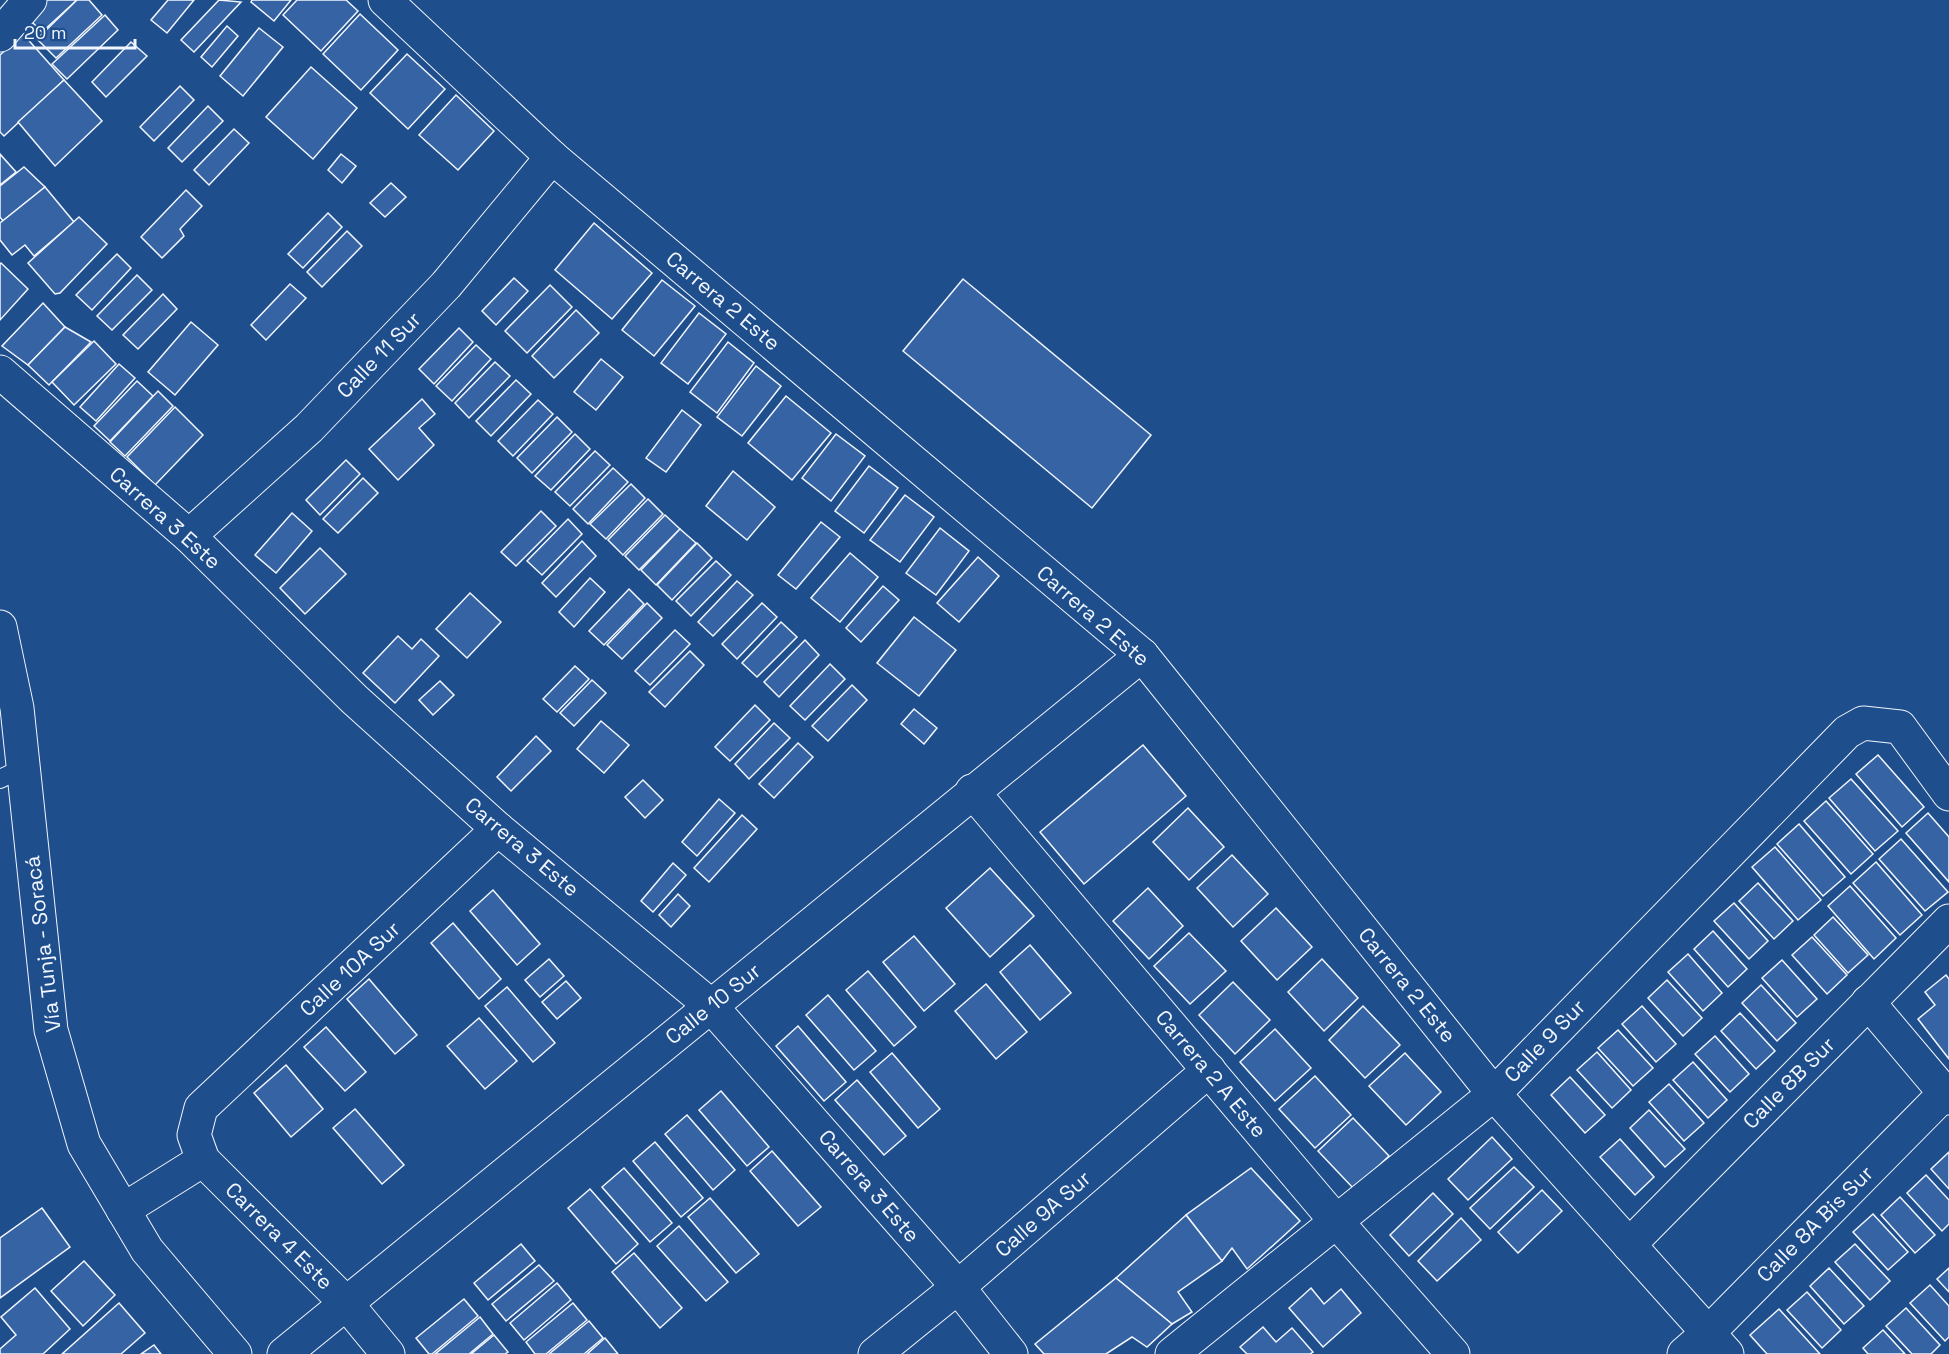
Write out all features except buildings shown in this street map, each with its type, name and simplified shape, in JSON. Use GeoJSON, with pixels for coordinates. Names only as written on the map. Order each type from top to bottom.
{"type":"FeatureCollection","features":[{"type":"Feature","properties":{"kind":"street"},"geometry":{"type":"LineString","coordinates":[[0,35],[30,0]]}},
{"type":"Feature","properties":{"kind":"street","name":"Carrera 2 Este"},"geometry":{"type":"LineString","coordinates":[[385,0],[552,157],[1142,655],[1494,1094],[1629,1245],[1707,1347]]}},
{"type":"Feature","properties":{"kind":"street","name":"Calle 11 Sur"},"geometry":{"type":"LineString","coordinates":[[189,536],[309,428],[390,344],[446,285],[552,157]]}},
{"type":"Feature","properties":{"kind":"street","name":"Carrera 3 Este"},"geometry":{"type":"LineString","coordinates":[[0,372],[189,536],[354,699],[498,829],[710,1005],[958,1287],[1011,1354]]}},
{"type":"Feature","properties":{"kind":"street","name":"Vía Tunja - Soracá"},"geometry":{"type":"LineString","coordinates":[[0,627],[17,708],[12,774],[51,1030],[84,1144],[147,1250],[235,1354]]}},
{"type":"Feature","properties":{"kind":"street","name":"Calle 10 Sur"},"geometry":{"type":"LineString","coordinates":[[284,1354],[972,791],[1142,655]]}},
{"type":"Feature","properties":{"kind":"street","name":"Calle 9 Sur"},"geometry":{"type":"LineString","coordinates":[[1172,1354],[1494,1094],[1847,732],[1863,723],[1900,727],[1949,794]]}},
{"type":"Feature","properties":{"kind":"street","name":"Carrera 2 A Este"},"geometry":{"type":"LineString","coordinates":[[972,791],[1336,1221],[1453,1354]]}},
{"type":"Feature","properties":{"kind":"street","name":"Calle 10A Sur"},"geometry":{"type":"LineString","coordinates":[[201,1108],[498,829]]}},
{"type":"Feature","properties":{"kind":"street","name":"Calle 8B Sur"},"geometry":{"type":"LineString","coordinates":[[1629,1245],[1949,921]]}},
{"type":"Feature","properties":{"kind":"street"},"geometry":{"type":"LineString","coordinates":[[1868,1002],[1947,1095]]}},
{"type":"Feature","properties":{"kind":"street","name":"Calle 9A Sur"},"geometry":{"type":"LineString","coordinates":[[875,1354],[958,1287],[1209,1071]]}},
{"type":"Feature","properties":{"kind":"street","name":"Calle 8A Bis Sur"},"geometry":{"type":"LineString","coordinates":[[1707,1347],[1947,1095]]}},
{"type":"Feature","properties":{"kind":"street","name":"Carrera 4 Este"},"geometry":{"type":"LineString","coordinates":[[201,1108],[194,1135],[203,1160],[346,1303],[388,1354]]}},
{"type":"Feature","properties":{"kind":"street"},"geometry":{"type":"LineString","coordinates":[[123,1210],[203,1160]]}}]}
